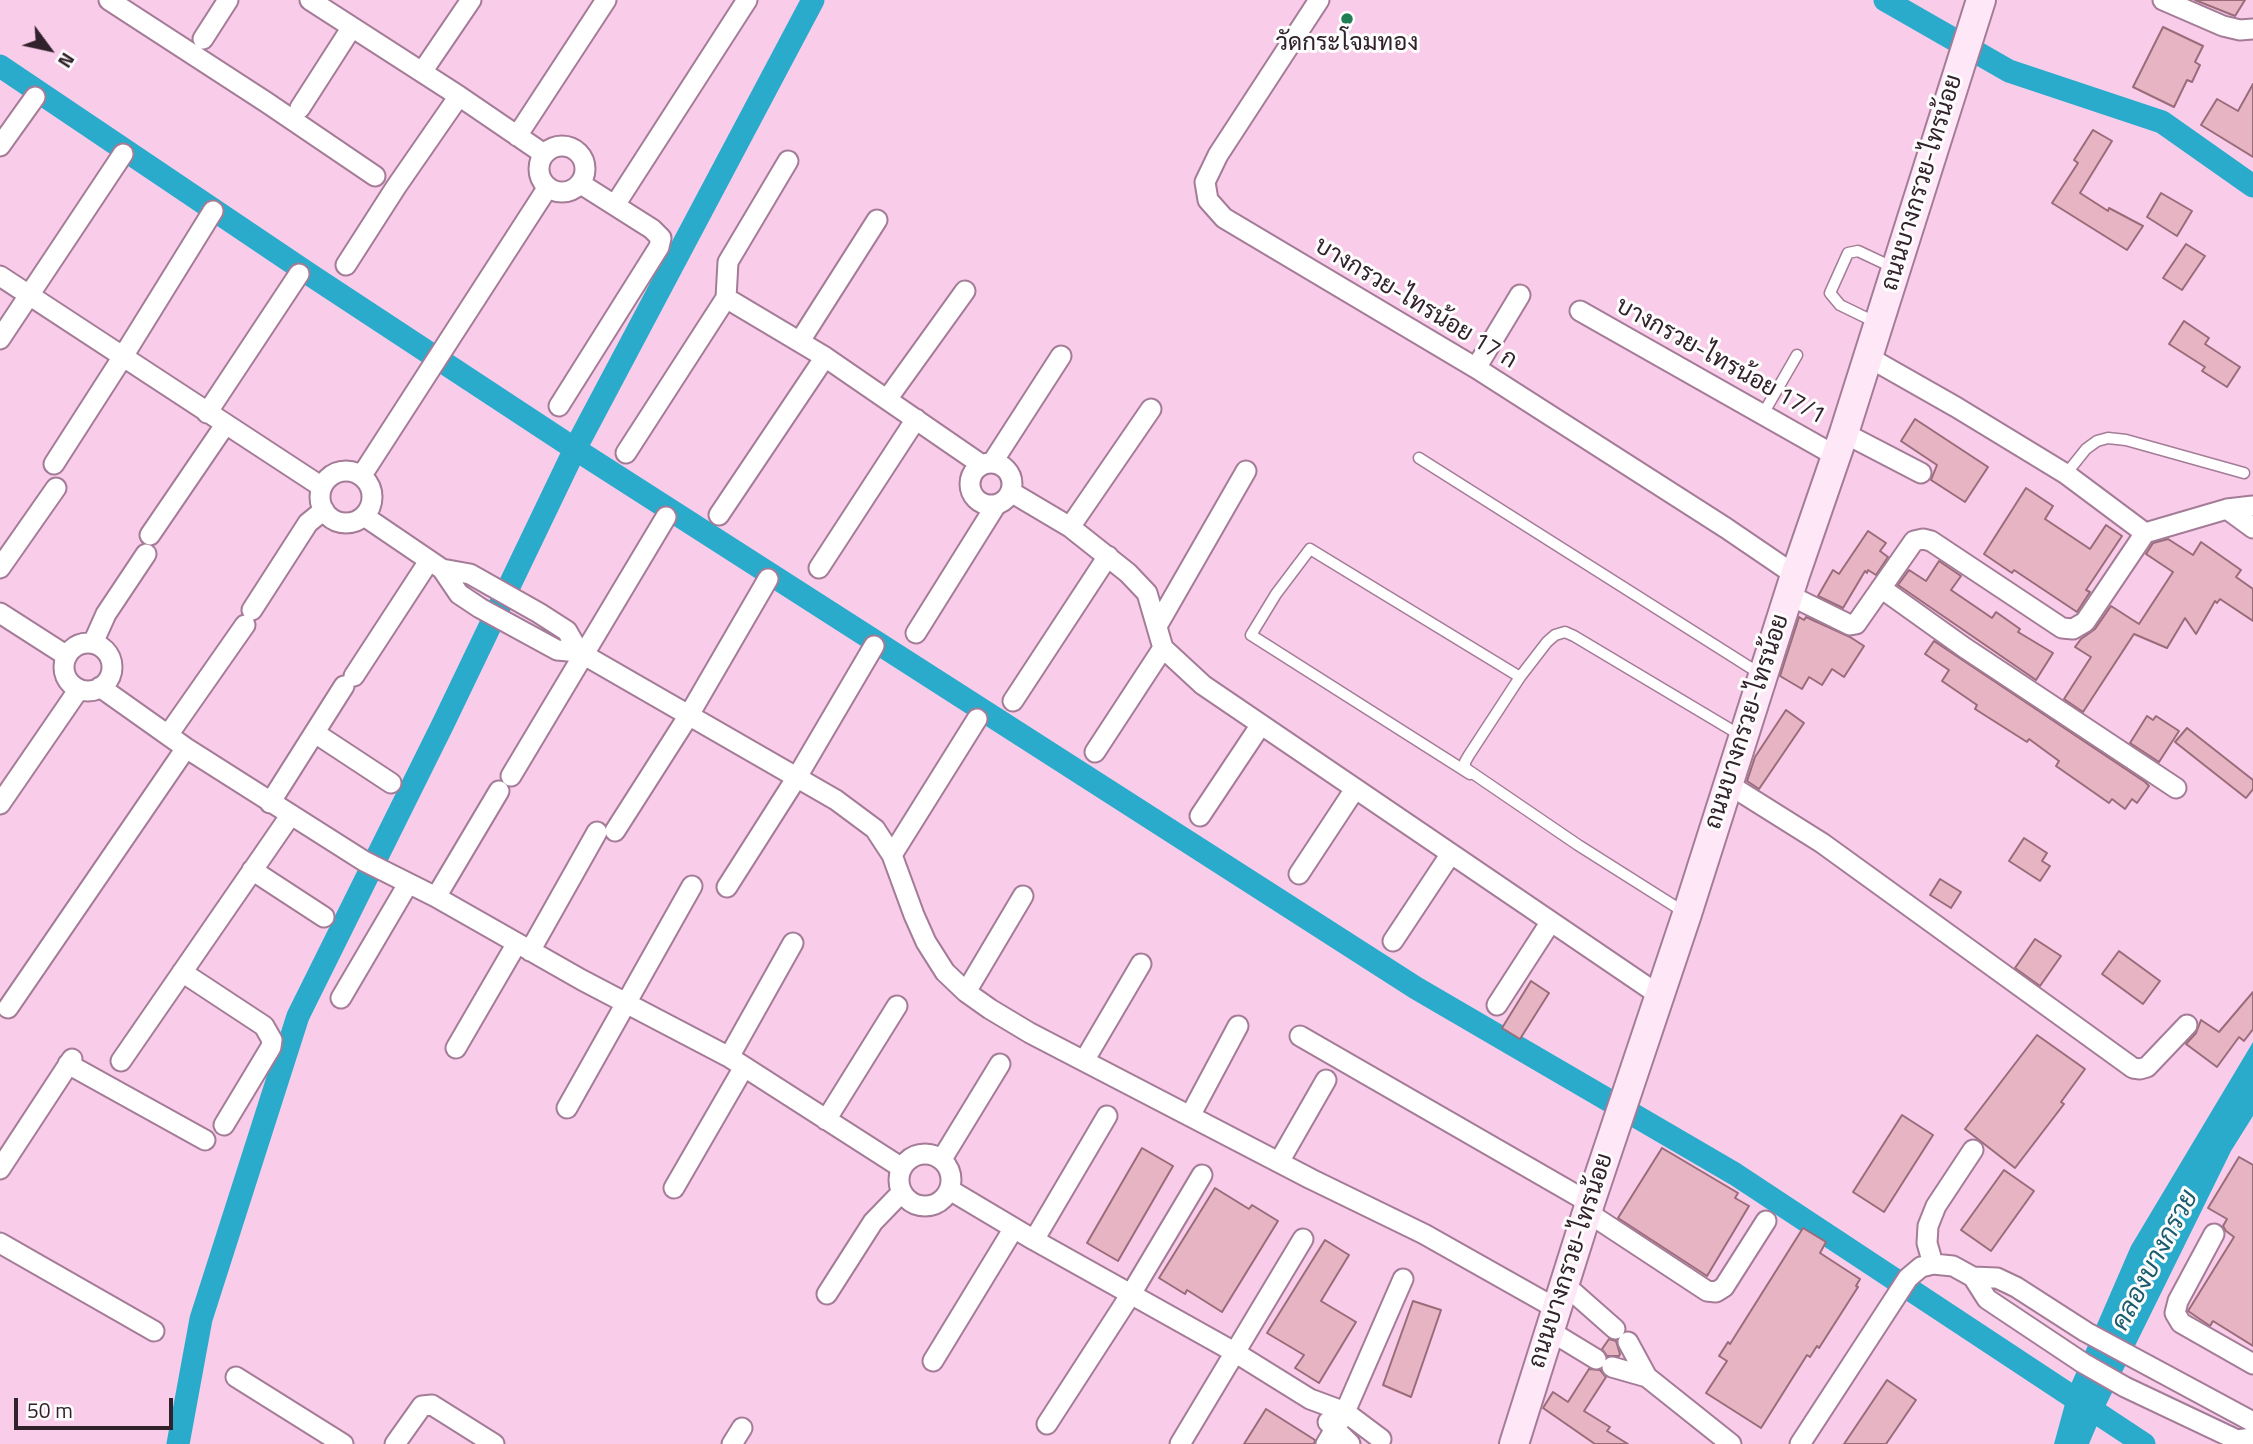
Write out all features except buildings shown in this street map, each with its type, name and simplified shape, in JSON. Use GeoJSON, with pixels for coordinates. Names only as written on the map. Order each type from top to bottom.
{"type":"FeatureCollection","features":[{"type":"Feature","properties":{"kind":"main road","name":"ถนนบางกรวย-ไทรน้อย"},"geometry":{"type":"LineString","coordinates":[[1514,1444],[1588,1207],[1840,445],[1977,12]]}},
{"type":"Feature","properties":{"kind":"street"},"geometry":{"type":"LineString","coordinates":[[109,0],[375,176]]}},
{"type":"Feature","properties":{"kind":"street"},"geometry":{"type":"LineString","coordinates":[[203,39],[228,0]]}},
{"type":"Feature","properties":{"kind":"street"},"geometry":{"type":"LineString","coordinates":[[310,0],[544,154]]}},
{"type":"Feature","properties":{"kind":"street"},"geometry":{"type":"LineString","coordinates":[[422,72],[471,0]]}},
{"type":"Feature","properties":{"kind":"street"},"geometry":{"type":"LineString","coordinates":[[517,136],[606,0]]}},
{"type":"Feature","properties":{"kind":"street"},"geometry":{"type":"LineString","coordinates":[[615,205],[747,0]]}},
{"type":"Feature","properties":{"kind":"street","name":"บางกรวย-ไทรน้อย 17 ก"},"geometry":{"type":"LineString","coordinates":[[1319,0],[1218,155],[1205,182],[1208,200],[1224,218],[1476,368],[1726,528],[1792,585],[1850,625],[1860,620],[1914,541],[1920,539],[1931,541],[2062,628],[2069,629],[2085,622],[2145,533]]}},
{"type":"Feature","properties":{"kind":"street"},"geometry":{"type":"LineString","coordinates":[[2163,0],[2223,26],[2240,30],[2253,29]]}},
{"type":"Feature","properties":{"kind":"street"},"geometry":{"type":"LineString","coordinates":[[299,108],[352,27]]}},
{"type":"Feature","properties":{"kind":"street"},"geometry":{"type":"LineString","coordinates":[[346,265],[459,96]]}},
{"type":"Feature","properties":{"kind":"street"},"geometry":{"type":"LineString","coordinates":[[0,146],[35,97]]}},
{"type":"Feature","properties":{"kind":"street"},"geometry":{"type":"LineString","coordinates":[[559,146],[577,150],[586,166],[580,184],[565,192],[553,191],[543,183],[539,172],[540,160],[544,154],[559,146]]}},
{"type":"Feature","properties":{"kind":"street"},"geometry":{"type":"LineString","coordinates":[[0,339],[123,154]]}},
{"type":"Feature","properties":{"kind":"street"},"geometry":{"type":"LineString","coordinates":[[625,453],[726,298],[728,262],[788,161]]}},
{"type":"Feature","properties":{"kind":"street"},"geometry":{"type":"LineString","coordinates":[[559,406],[659,247],[659,234],[580,184]]}},
{"type":"Feature","properties":{"kind":"street"},"geometry":{"type":"LineString","coordinates":[[362,475],[548,187]]}},
{"type":"Feature","properties":{"kind":"street"},"geometry":{"type":"LineString","coordinates":[[54,464],[213,211]]}},
{"type":"Feature","properties":{"kind":"street"},"geometry":{"type":"LineString","coordinates":[[800,341],[877,220]]}},
{"type":"Feature","properties":{"kind":"street"},"geometry":{"type":"LineString","coordinates":[[207,413],[299,274]]}},
{"type":"Feature","properties":{"kind":"street"},"geometry":{"type":"LineString","coordinates":[[0,276],[322,487]]}},
{"type":"Feature","properties":{"kind":"street"},"geometry":{"type":"LineString","coordinates":[[888,398],[965,290]]}},
{"type":"Feature","properties":{"kind":"street"},"geometry":{"type":"LineString","coordinates":[[1476,368],[1520,295]]}},
{"type":"Feature","properties":{"kind":"street"},"geometry":{"type":"LineString","coordinates":[[726,298],[825,356],[987,464],[1002,465],[1009,472],[1013,482],[916,634]]}},
{"type":"Feature","properties":{"kind":"street","name":"บางกรวย-ไทรน้อย 17/1"},"geometry":{"type":"LineString","coordinates":[[1580,311],[1763,414],[1840,445],[1921,473]]}},
{"type":"Feature","properties":{"kind":"street"},"geometry":{"type":"LineString","coordinates":[[719,515],[825,356]]}},
{"type":"Feature","properties":{"kind":"street"},"geometry":{"type":"LineString","coordinates":[[1061,356],[987,464],[974,471],[970,480],[971,491],[976,499],[985,504],[1003,498],[1070,527],[1128,572],[1146,593],[1163,648],[1203,685],[1659,996]]}},
{"type":"Feature","properties":{"kind":"street"},"geometry":{"type":"LineString","coordinates":[[1868,357],[2066,474],[2145,533],[2227,509],[2253,506]]}},
{"type":"Feature","properties":{"kind":"street"},"geometry":{"type":"LineString","coordinates":[[1070,527],[1150,409]]}},
{"type":"Feature","properties":{"kind":"street"},"geometry":{"type":"LineString","coordinates":[[819,568],[916,419]]}},
{"type":"Feature","properties":{"kind":"street"},"geometry":{"type":"LineString","coordinates":[[93,643],[106,614],[148,544],[225,425]]}},
{"type":"Feature","properties":{"kind":"street"},"geometry":{"type":"LineString","coordinates":[[339,471],[354,471],[367,480],[373,494],[372,502],[364,516],[350,523],[342,523],[328,516],[324,510],[321,502],[322,487],[326,480],[339,471]]}},
{"type":"Feature","properties":{"kind":"street"},"geometry":{"type":"LineString","coordinates":[[1157,626],[1246,471]]}},
{"type":"Feature","properties":{"kind":"street"},"geometry":{"type":"LineString","coordinates":[[0,568],[55,488]]}},
{"type":"Feature","properties":{"kind":"street"},"geometry":{"type":"LineString","coordinates":[[2227,509],[2253,528]]}},
{"type":"Feature","properties":{"kind":"street"},"geometry":{"type":"LineString","coordinates":[[168,735],[308,523],[324,510]]}},
{"type":"Feature","properties":{"kind":"street"},"geometry":{"type":"LineString","coordinates":[[364,516],[435,565],[458,594],[480,608],[557,650],[582,653],[836,800],[875,829],[892,855],[926,942],[945,972],[965,992],[1030,1033],[1424,1234],[1557,1308],[1621,1336],[1647,1377],[1731,1444]]}},
{"type":"Feature","properties":{"kind":"street"},"geometry":{"type":"LineString","coordinates":[[436,897],[666,517]]}},
{"type":"Feature","properties":{"kind":"street"},"geometry":{"type":"LineString","coordinates":[[1013,701],[1108,556]]}},
{"type":"Feature","properties":{"kind":"street"},"geometry":{"type":"LineString","coordinates":[[435,565],[470,574],[539,613],[567,631],[582,653]]}},
{"type":"Feature","properties":{"kind":"street"},"geometry":{"type":"LineString","coordinates":[[270,803],[349,681],[435,565]]}},
{"type":"Feature","properties":{"kind":"street"},"geometry":{"type":"LineString","coordinates":[[456,1048],[524,947],[689,715],[768,579]]}},
{"type":"Feature","properties":{"kind":"street"},"geometry":{"type":"LineString","coordinates":[[1881,589],[2176,788]]}},
{"type":"Feature","properties":{"kind":"street"},"geometry":{"type":"LineString","coordinates":[[0,613],[67,656]]}},
{"type":"Feature","properties":{"kind":"street"},"geometry":{"type":"LineString","coordinates":[[93,643],[107,652],[110,675],[100,687],[93,690],[79,689],[67,679],[67,656],[75,647],[93,643]]}},
{"type":"Feature","properties":{"kind":"street"},"geometry":{"type":"LineString","coordinates":[[727,887],[797,777],[874,646]]}},
{"type":"Feature","properties":{"kind":"street"},"geometry":{"type":"LineString","coordinates":[[1095,752],[1163,648]]}},
{"type":"Feature","properties":{"kind":"street"},"geometry":{"type":"LineString","coordinates":[[100,687],[186,748],[364,862],[436,897],[736,1062],[902,1168]]}},
{"type":"Feature","properties":{"kind":"street"},"geometry":{"type":"LineString","coordinates":[[0,804],[79,689]]}},
{"type":"Feature","properties":{"kind":"street"},"geometry":{"type":"LineString","coordinates":[[892,855],[977,719]]}},
{"type":"Feature","properties":{"kind":"street"},"geometry":{"type":"LineString","coordinates":[[1199,816],[1260,726]]}},
{"type":"Feature","properties":{"kind":"street"},"geometry":{"type":"LineString","coordinates":[[315,733],[391,783]]}},
{"type":"Feature","properties":{"kind":"street"},"geometry":{"type":"LineString","coordinates":[[8,1008],[186,748]]}},
{"type":"Feature","properties":{"kind":"street"},"geometry":{"type":"LineString","coordinates":[[1728,784],[1822,843],[2133,1068],[2147,1067],[2187,1025]]}},
{"type":"Feature","properties":{"kind":"street"},"geometry":{"type":"LineString","coordinates":[[1299,874],[1355,789]]}},
{"type":"Feature","properties":{"kind":"street"},"geometry":{"type":"LineString","coordinates":[[121,1061],[290,816]]}},
{"type":"Feature","properties":{"kind":"street"},"geometry":{"type":"LineString","coordinates":[[1393,941],[1450,855]]}},
{"type":"Feature","properties":{"kind":"street"},"geometry":{"type":"LineString","coordinates":[[252,870],[324,917]]}},
{"type":"Feature","properties":{"kind":"street"},"geometry":{"type":"LineString","coordinates":[[341,998],[408,884]]}},
{"type":"Feature","properties":{"kind":"street"},"geometry":{"type":"LineString","coordinates":[[567,1108],[692,886]]}},
{"type":"Feature","properties":{"kind":"street"},"geometry":{"type":"LineString","coordinates":[[965,992],[1023,896]]}},
{"type":"Feature","properties":{"kind":"street"},"geometry":{"type":"LineString","coordinates":[[1497,1005],[1550,923]]}},
{"type":"Feature","properties":{"kind":"street"},"geometry":{"type":"LineString","coordinates":[[674,1188],[793,943]]}},
{"type":"Feature","properties":{"kind":"street"},"geometry":{"type":"LineString","coordinates":[[1084,1061],[1141,964]]}},
{"type":"Feature","properties":{"kind":"street"},"geometry":{"type":"LineString","coordinates":[[183,972],[264,1026],[272,1040],[271,1048],[224,1125]]}},
{"type":"Feature","properties":{"kind":"street"},"geometry":{"type":"LineString","coordinates":[[826,1120],[897,1006]]}},
{"type":"Feature","properties":{"kind":"street"},"geometry":{"type":"LineString","coordinates":[[1190,1116],[1238,1026]]}},
{"type":"Feature","properties":{"kind":"street"},"geometry":{"type":"LineString","coordinates":[[1300,1036],[1588,1207],[1707,1291],[1716,1292],[1724,1287],[1766,1221]]}},
{"type":"Feature","properties":{"kind":"street"},"geometry":{"type":"LineString","coordinates":[[0,1169],[70,1061],[205,1140]]}},
{"type":"Feature","properties":{"kind":"street"},"geometry":{"type":"LineString","coordinates":[[942,1160],[1000,1064]]}},
{"type":"Feature","properties":{"kind":"street"},"geometry":{"type":"LineString","coordinates":[[1279,1162],[1326,1080]]}},
{"type":"Feature","properties":{"kind":"street"},"geometry":{"type":"LineString","coordinates":[[1034,1240],[1107,1116]]}},
{"type":"Feature","properties":{"kind":"street"},"geometry":{"type":"LineString","coordinates":[[1933,1264],[1927,1243],[1928,1226],[1936,1206],[1973,1150]]}},
{"type":"Feature","properties":{"kind":"street"},"geometry":{"type":"LineString","coordinates":[[920,1154],[942,1160],[949,1168],[950,1190],[943,1200],[932,1206],[920,1206],[909,1201],[902,1192],[899,1180],[902,1168],[910,1159],[920,1154]]}},
{"type":"Feature","properties":{"kind":"street"},"geometry":{"type":"LineString","coordinates":[[1047,1424],[1131,1294],[1202,1175]]}},
{"type":"Feature","properties":{"kind":"street"},"geometry":{"type":"LineString","coordinates":[[950,1190],[1236,1353],[1311,1399],[1345,1412],[1381,1439]]}},
{"type":"Feature","properties":{"kind":"street"},"geometry":{"type":"LineString","coordinates":[[827,1294],[873,1222],[902,1192]]}},
{"type":"Feature","properties":{"kind":"street"},"geometry":{"type":"LineString","coordinates":[[933,1361],[1014,1228]]}},
{"type":"Feature","properties":{"kind":"street"},"geometry":{"type":"LineString","coordinates":[[2214,1234],[2178,1301],[2175,1313],[2181,1323],[2253,1364]]}},
{"type":"Feature","properties":{"kind":"street"},"geometry":{"type":"LineString","coordinates":[[1180,1444],[1303,1238]]}},
{"type":"Feature","properties":{"kind":"street"},"geometry":{"type":"LineString","coordinates":[[0,1243],[154,1331]]}},
{"type":"Feature","properties":{"kind":"street"},"geometry":{"type":"LineString","coordinates":[[1800,1444],[1903,1286],[1921,1268],[1933,1264],[1953,1266],[1973,1277],[1997,1278],[2016,1287],[2086,1332],[2249,1425]]}},
{"type":"Feature","properties":{"kind":"street"},"geometry":{"type":"LineString","coordinates":[[1973,1277],[1987,1299],[2074,1357],[2125,1387],[2249,1425]]}},
{"type":"Feature","properties":{"kind":"street"},"geometry":{"type":"LineString","coordinates":[[1330,1437],[1345,1412],[1403,1279]]}},
{"type":"Feature","properties":{"kind":"street"},"geometry":{"type":"LineString","coordinates":[[1557,1308],[1604,1363],[1647,1377]]}},
{"type":"Feature","properties":{"kind":"street"},"geometry":{"type":"LineString","coordinates":[[236,1377],[343,1444]]}},
{"type":"Feature","properties":{"kind":"street"},"geometry":{"type":"LineString","coordinates":[[1311,1399],[1330,1437],[1350,1444]]}},
{"type":"Feature","properties":{"kind":"street"},"geometry":{"type":"LineString","coordinates":[[395,1444],[422,1406],[432,1405],[494,1444]]}},
{"type":"Feature","properties":{"kind":"lane"},"geometry":{"type":"LineString","coordinates":[[1879,324],[1840,305],[1830,293],[1848,253],[1858,251],[1896,269]]}},
{"type":"Feature","properties":{"kind":"lane"},"geometry":{"type":"LineString","coordinates":[[1763,414],[1797,355]]}},
{"type":"Feature","properties":{"kind":"lane"},"geometry":{"type":"LineString","coordinates":[[2066,474],[2086,449],[2097,441],[2108,438],[2126,440],[2244,473]]}},
{"type":"Feature","properties":{"kind":"lane"},"geometry":{"type":"LineString","coordinates":[[1419,458],[1763,676]]}},
{"type":"Feature","properties":{"kind":"lane"},"geometry":{"type":"LineString","coordinates":[[1520,677],[1310,549],[1258,621],[1251,635],[1687,914]]}},
{"type":"Feature","properties":{"kind":"lane"},"geometry":{"type":"LineString","coordinates":[[1471,774],[1465,768],[1465,762],[1520,677],[1547,642],[1555,635],[1565,632],[1744,737]]}},
{"type":"Feature","properties":{"kind":"water","name":"คลองบางกรวย"},"geometry":{"type":"Polygon","coordinates":[[[2253,1042],[2253,1116],[2231,1151],[2089,1444],[2054,1444],[2069,1389],[2131,1246],[2253,1042]]]}},
{"type":"Feature","properties":{"kind":"waterway"},"geometry":{"type":"LineString","coordinates":[[178,1444],[201,1319],[298,1016],[443,724],[575,449],[813,0]]}},
{"type":"Feature","properties":{"kind":"waterway"},"geometry":{"type":"LineString","coordinates":[[1885,0],[2009,71],[2162,122],[2253,186]]}},
{"type":"Feature","properties":{"kind":"waterway"},"geometry":{"type":"LineString","coordinates":[[0,66],[575,449],[1416,988],[1735,1174],[2144,1444]]}},
{"type":"Feature","properties":{"kind":"place","name":"วัดกระโจมทอง"},"geometry":{"type":"Point","coordinates":[1347,19]}}]}
